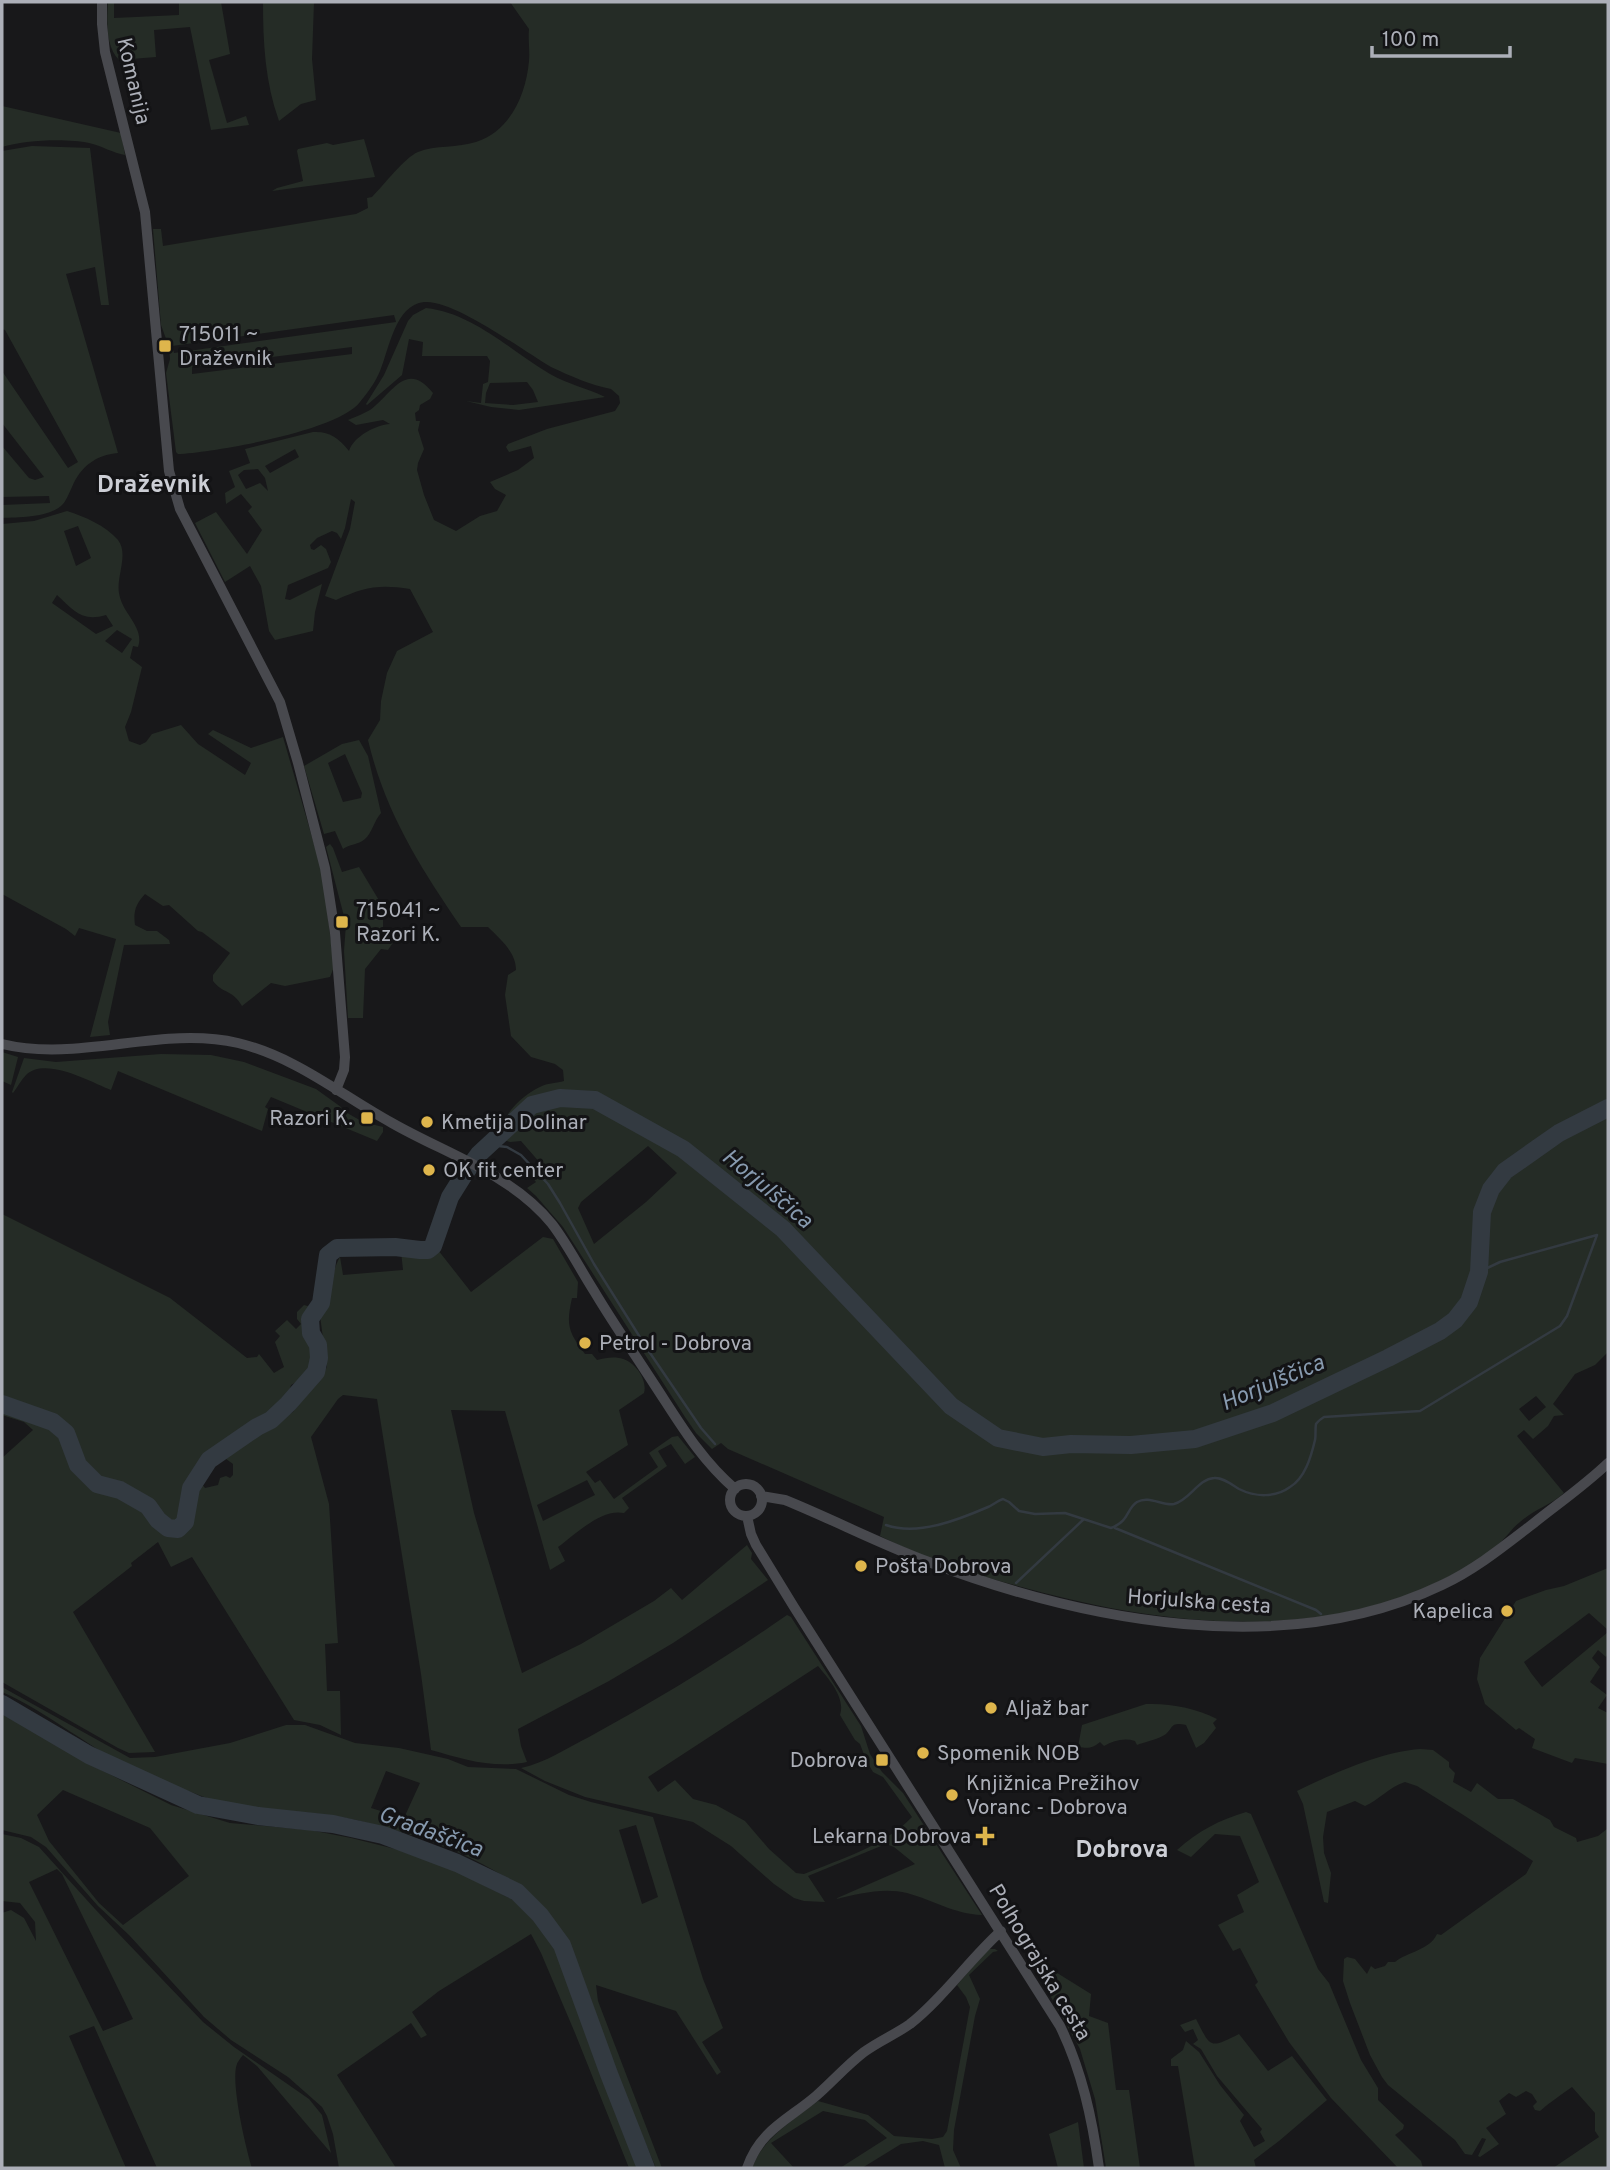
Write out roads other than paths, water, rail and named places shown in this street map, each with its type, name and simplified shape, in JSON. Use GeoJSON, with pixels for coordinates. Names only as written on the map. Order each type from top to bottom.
{"type":"FeatureCollection","features":[{"type":"Feature","properties":{"kind":"street","name":"Komanija"},"geometry":{"type":"LineString","coordinates":[[103,2],[105,52],[145,212],[173,492],[279,702],[325,868],[335,933],[344,1035],[344,1067],[336,1090]]}},
{"type":"Feature","properties":{"kind":"street"},"geometry":{"type":"LineString","coordinates":[[2,1044],[22,1049],[66,1050],[177,1039],[238,1043],[278,1056],[303,1069],[393,1124],[515,1189],[551,1224],[680,1425],[701,1455],[735,1489]]}},
{"type":"Feature","properties":{"kind":"street","name":"Horjulska cesta"},"geometry":{"type":"LineString","coordinates":[[761,1496],[785,1500],[925,1561],[965,1575],[1107,1614],[1160,1621],[1269,1626],[1310,1623],[1362,1613],[1412,1598],[1441,1585],[1490,1558],[1583,1486],[1608,1463]]}},
{"type":"Feature","properties":{"kind":"street"},"geometry":{"type":"LineString","coordinates":[[739,1485],[750,1485],[759,1491],[761,1496],[757,1511],[747,1516],[736,1512],[730,1504],[731,1493],[739,1485]]}},
{"type":"Feature","properties":{"kind":"street","name":"Polhograjska cesta"},"geometry":{"type":"LineString","coordinates":[[747,1516],[756,1545],[1046,2001],[1071,2049],[1091,2114],[1099,2168]]}},
{"type":"Feature","properties":{"kind":"street"},"geometry":{"type":"LineString","coordinates":[[747,2168],[768,2132],[816,2096],[866,2050],[910,2024],[940,1997],[1001,1931]]}},
{"type":"Feature","properties":{"kind":"waterway","name":"Horjulščica"},"geometry":{"type":"LineString","coordinates":[[2,1404],[53,1422],[66,1433],[78,1465],[97,1484],[120,1490],[148,1506],[168,1528],[178,1529],[185,1522],[191,1488],[209,1460],[271,1420],[316,1372],[318,1345],[311,1333],[310,1319],[321,1303],[328,1255],[337,1248],[395,1247],[428,1250],[433,1246],[450,1197],[479,1154],[532,1105],[560,1098],[595,1100],[683,1149],[783,1229],[951,1406],[998,1438],[1043,1447],[1071,1444],[1131,1445],[1195,1439],[1273,1413],[1388,1358],[1440,1331],[1455,1320],[1469,1302],[1479,1272],[1482,1212],[1491,1189],[1505,1171],[1559,1133],[1608,1108]]}},
{"type":"Feature","properties":{"kind":"waterway"},"geometry":{"type":"LineString","coordinates":[[490,1145],[507,1147],[521,1155],[548,1184],[648,1350],[701,1428],[715,1444]]}},
{"type":"Feature","properties":{"kind":"waterway"},"geometry":{"type":"LineString","coordinates":[[886,1525],[911,1529],[938,1525],[1003,1499],[1019,1511],[1035,1514],[1065,1513],[1111,1528],[1122,1522],[1137,1502],[1146,1500],[1174,1504],[1208,1479],[1224,1480],[1252,1494],[1271,1495],[1284,1491],[1303,1473],[1313,1447],[1316,1424],[1324,1417],[1420,1411],[1560,1326],[1567,1316],[1597,1235],[1500,1262],[1479,1272]]}},
{"type":"Feature","properties":{"kind":"waterway"},"geometry":{"type":"LineString","coordinates":[[1016,1583],[1084,1519]]}},
{"type":"Feature","properties":{"kind":"waterway"},"geometry":{"type":"LineString","coordinates":[[1115,1528],[1321,1614]]}},
{"type":"Feature","properties":{"kind":"waterway","name":"Gradaščica"},"geometry":{"type":"LineString","coordinates":[[2,1704],[89,1755],[198,1805],[258,1816],[333,1824],[383,1835],[457,1863],[517,1892],[540,1915],[562,1945],[646,2168]]}},
{"type":"Feature","properties":{"kind":"place","name":"715011 ~ Draževnik"},"geometry":{"type":"Point","coordinates":[165,346]}},
{"type":"Feature","properties":{"kind":"place","name":"715041 ~ Razori K."},"geometry":{"type":"Point","coordinates":[342,922]}},
{"type":"Feature","properties":{"kind":"place","name":"Razori K."},"geometry":{"type":"Point","coordinates":[367,1118]}},
{"type":"Feature","properties":{"kind":"place","name":"Kmetija Dolinar"},"geometry":{"type":"Point","coordinates":[427,1122]}},
{"type":"Feature","properties":{"kind":"place","name":"OK fit center"},"geometry":{"type":"Point","coordinates":[429,1170]}},
{"type":"Feature","properties":{"kind":"place","name":"Petrol - Dobrova"},"geometry":{"type":"Point","coordinates":[585,1343]}},
{"type":"Feature","properties":{"kind":"place","name":"Pošta Dobrova"},"geometry":{"type":"Point","coordinates":[861,1566]}},
{"type":"Feature","properties":{"kind":"place","name":"Kapelica"},"geometry":{"type":"Point","coordinates":[1507,1611]}},
{"type":"Feature","properties":{"kind":"place","name":"Aljaž bar"},"geometry":{"type":"Point","coordinates":[991,1708]}},
{"type":"Feature","properties":{"kind":"place","name":"Spomenik NOB"},"geometry":{"type":"Point","coordinates":[923,1753]}},
{"type":"Feature","properties":{"kind":"place","name":"Dobrova"},"geometry":{"type":"Point","coordinates":[882,1760]}},
{"type":"Feature","properties":{"kind":"place","name":"Knjižnica Prežihov Voranc - Dobrova"},"geometry":{"type":"Point","coordinates":[952,1795]}},
{"type":"Feature","properties":{"kind":"place","name":"Lekarna Dobrova"},"geometry":{"type":"Point","coordinates":[985,1836]}},
{"type":"Feature","properties":{"kind":"district","name":"Draževnik"},"geometry":{"type":"Point","coordinates":[154,484]}},
{"type":"Feature","properties":{"kind":"district","name":"Dobrova"},"geometry":{"type":"Point","coordinates":[1122,1849]}}]}
